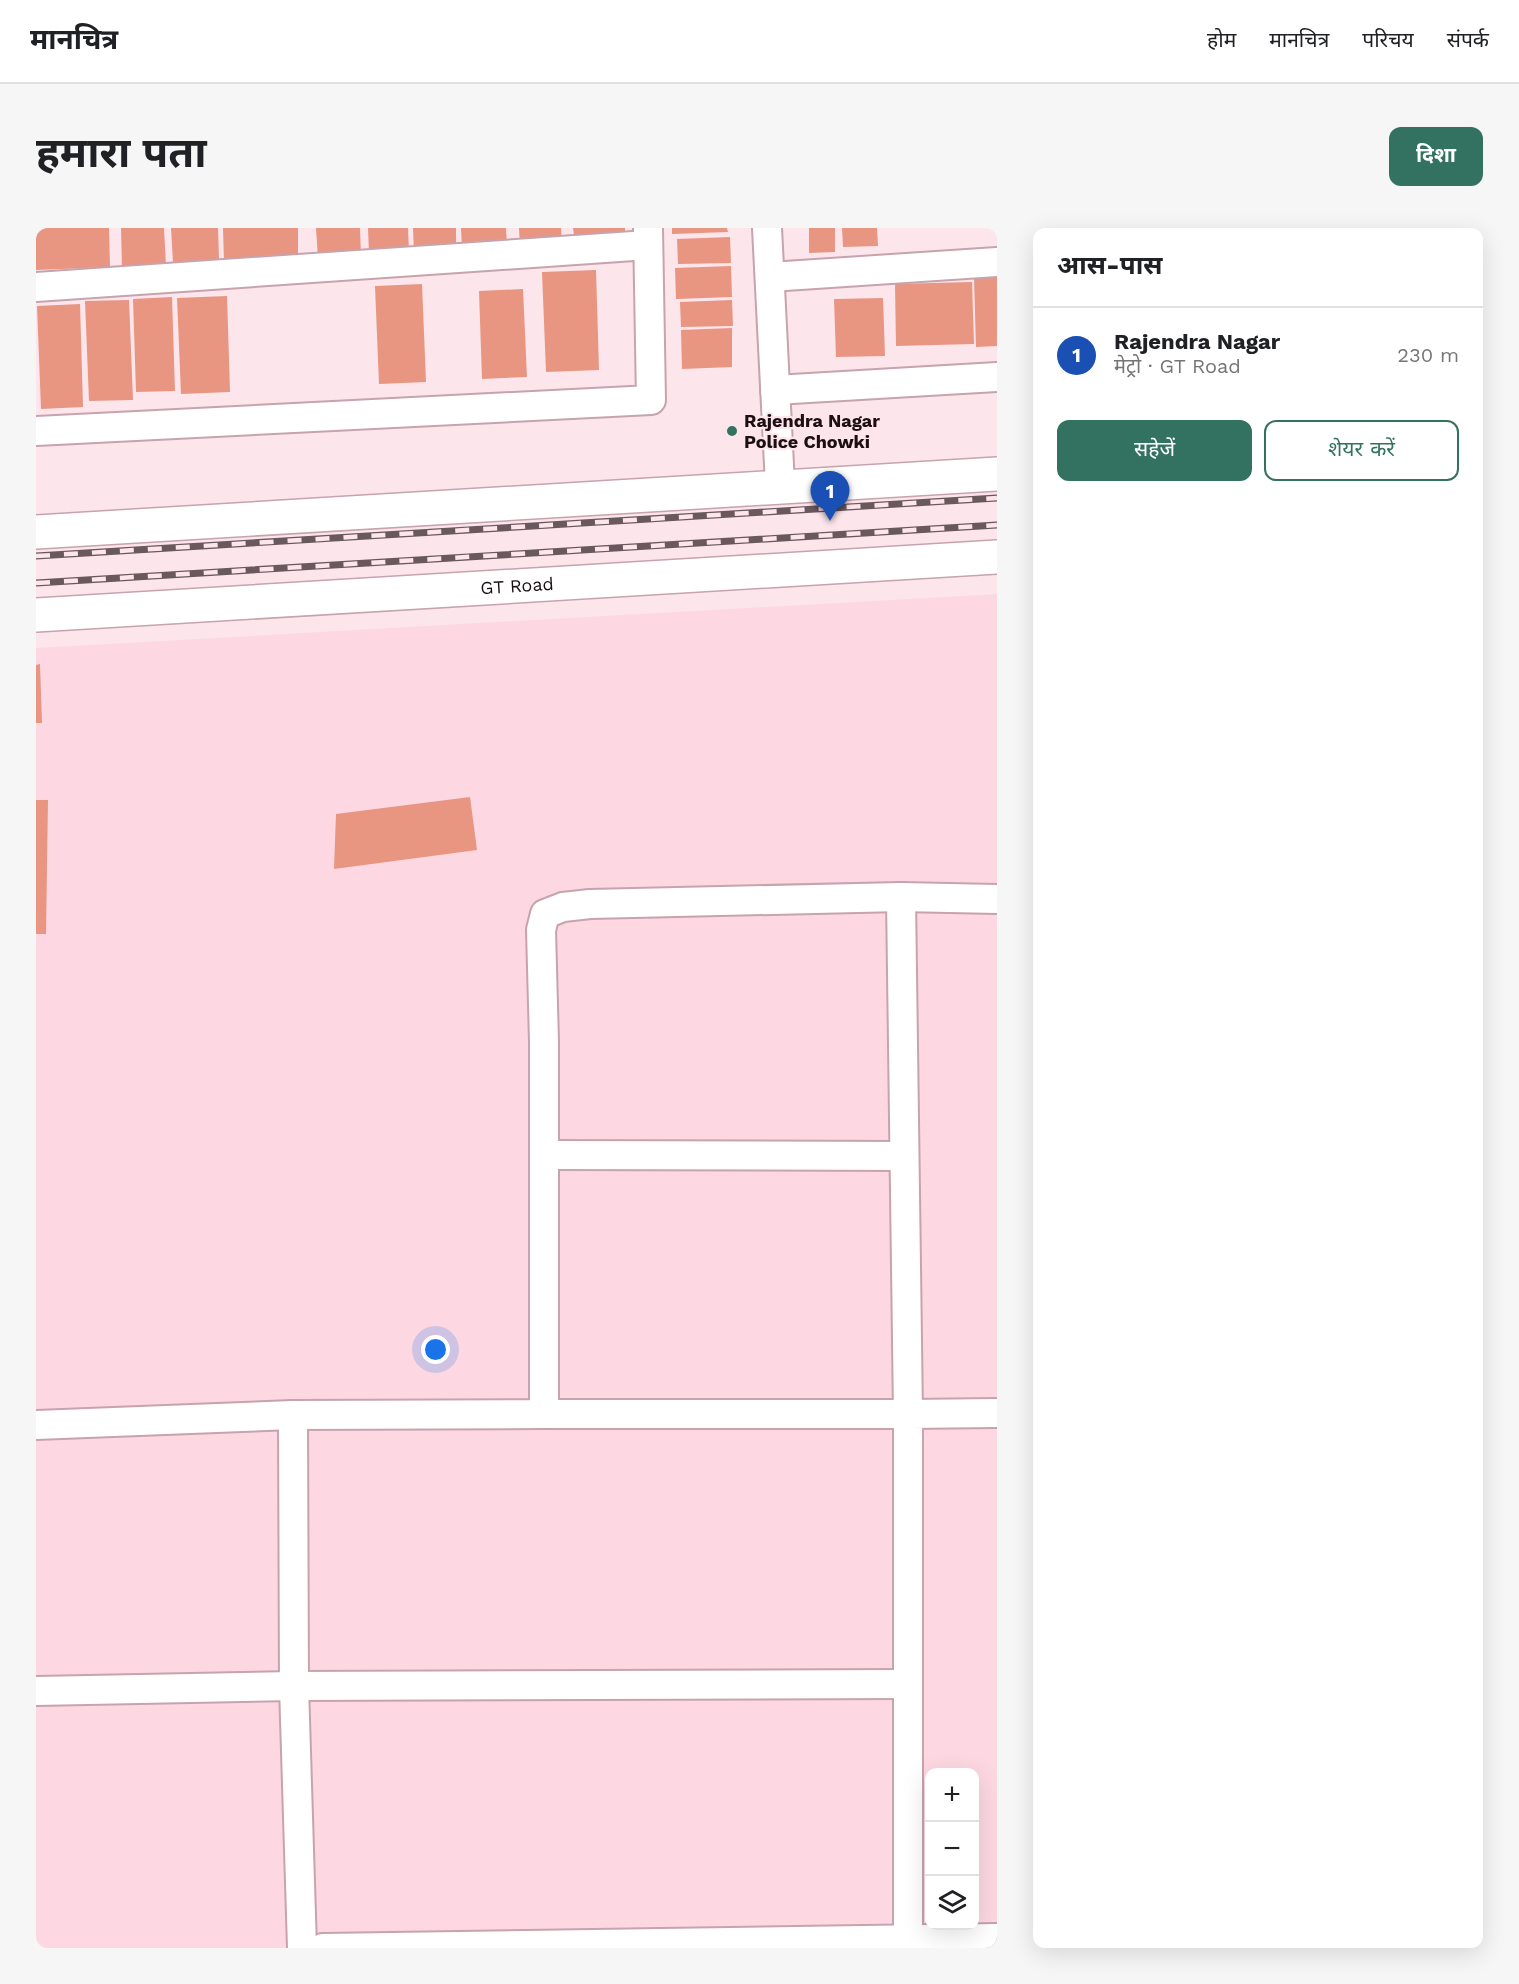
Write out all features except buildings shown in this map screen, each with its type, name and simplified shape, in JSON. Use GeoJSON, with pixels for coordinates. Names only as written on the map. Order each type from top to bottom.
{"type":"FeatureCollection","features":[{"type":"Feature","properties":{"kind":"highway"},"geometry":{"type":"LineString","coordinates":[[36,532],[780,485],[997,474]]}},
{"type":"Feature","properties":{"kind":"highway","name":"GT Road"},"geometry":{"type":"LineString","coordinates":[[36,615],[997,557]]}},
{"type":"Feature","properties":{"kind":"street"},"geometry":{"type":"LineString","coordinates":[[767,228],[780,485]]}},
{"type":"Feature","properties":{"kind":"street"},"geometry":{"type":"LineString","coordinates":[[36,287],[648,237],[651,400],[36,431]]}},
{"type":"Feature","properties":{"kind":"street"},"geometry":{"type":"LineString","coordinates":[[770,277],[997,262]]}},
{"type":"Feature","properties":{"kind":"street"},"geometry":{"type":"LineString","coordinates":[[775,390],[997,377]]}},
{"type":"Feature","properties":{"kind":"street"},"geometry":{"type":"LineString","coordinates":[[544,1414],[544,1155],[540,930],[545,914],[563,907],[590,904],[900,897],[997,899]]}},
{"type":"Feature","properties":{"kind":"street"},"geometry":{"type":"LineString","coordinates":[[900,897],[908,1414],[908,1940]]}},
{"type":"Feature","properties":{"kind":"street"},"geometry":{"type":"LineString","coordinates":[[544,1155],[904,1156]]}},
{"type":"Feature","properties":{"kind":"street"},"geometry":{"type":"LineString","coordinates":[[36,1425],[293,1415],[997,1413]]}},
{"type":"Feature","properties":{"kind":"street"},"geometry":{"type":"LineString","coordinates":[[293,1415],[294,1686],[302,1948]]}},
{"type":"Feature","properties":{"kind":"street"},"geometry":{"type":"LineString","coordinates":[[36,1692],[294,1686],[908,1684]]}},
{"type":"Feature","properties":{"kind":"street"},"geometry":{"type":"LineString","coordinates":[[323,1948],[997,1938]]}},
{"type":"Feature","properties":{"kind":"shaded area"},"geometry":{"type":"Polygon","coordinates":[[[997,594],[997,1948],[36,1948],[36,648],[997,594]]]}},
{"type":"Feature","properties":{"kind":"railway"},"geometry":{"type":"LineString","coordinates":[[36,556],[997,498]]}},
{"type":"Feature","properties":{"kind":"railway"},"geometry":{"type":"LineString","coordinates":[[36,583],[997,525]]}},
{"type":"Feature","properties":{"kind":"place","name":"Rajendra Nagar Police Chowki"},"geometry":{"type":"Point","coordinates":[732,431]}},
{"type":"Feature","properties":{"kind":"place","name":"Rajendra Nagar"},"geometry":{"type":"Point","coordinates":[830,521]}}]}
